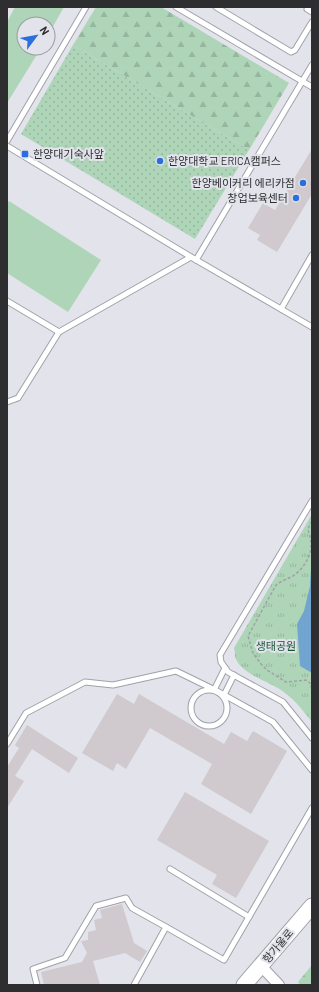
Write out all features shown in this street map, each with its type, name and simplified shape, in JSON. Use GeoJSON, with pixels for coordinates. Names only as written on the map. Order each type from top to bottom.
{"type":"FeatureCollection","features":[{"type":"Feature","properties":{"kind":"main road","name":"항가울로"},"geometry":{"type":"LineString","coordinates":[[244,985],[312,906]]}},
{"type":"Feature","properties":{"kind":"street"},"geometry":{"type":"LineString","coordinates":[[261,966],[279,985]]}},
{"type":"Feature","properties":{"kind":"lane"},"geometry":{"type":"LineString","coordinates":[[7,141],[86,7]]}},
{"type":"Feature","properties":{"kind":"lane"},"geometry":{"type":"LineString","coordinates":[[176,7],[312,88]]}},
{"type":"Feature","properties":{"kind":"lane"},"geometry":{"type":"LineString","coordinates":[[216,7],[291,52],[295,50],[312,22]]}},
{"type":"Feature","properties":{"kind":"lane"},"geometry":{"type":"LineString","coordinates":[[308,7],[307,9],[312,12]]}},
{"type":"Feature","properties":{"kind":"lane"},"geometry":{"type":"LineString","coordinates":[[7,402],[18,398],[59,332],[194,259],[312,65]]}},
{"type":"Feature","properties":{"kind":"lane"},"geometry":{"type":"LineString","coordinates":[[7,146],[194,259],[312,327]]}},
{"type":"Feature","properties":{"kind":"lane"},"geometry":{"type":"LineString","coordinates":[[281,309],[312,256]]}},
{"type":"Feature","properties":{"kind":"lane"},"geometry":{"type":"LineString","coordinates":[[7,301],[59,332]]}},
{"type":"Feature","properties":{"kind":"lane"},"geometry":{"type":"LineString","coordinates":[[312,501],[220,654],[222,662],[228,672],[283,702],[312,738]]}},
{"type":"Feature","properties":{"kind":"lane"},"geometry":{"type":"LineString","coordinates":[[215,690],[225,668]]}},
{"type":"Feature","properties":{"kind":"lane"},"geometry":{"type":"LineString","coordinates":[[7,744],[26,713],[85,682],[113,685],[176,671],[215,690],[273,722],[312,770]]}},
{"type":"Feature","properties":{"kind":"lane"},"geometry":{"type":"LineString","coordinates":[[224,695],[234,676]]}},
{"type":"Feature","properties":{"kind":"lane"},"geometry":{"type":"LineString","coordinates":[[215,690],[226,700],[227,712],[221,722],[216,725],[204,725],[194,718],[191,706],[192,701],[200,692],[215,690]]}},
{"type":"Feature","properties":{"kind":"lane"},"geometry":{"type":"LineString","coordinates":[[37,985],[33,969],[65,958],[96,906],[126,898],[132,908],[224,960],[312,808]]}},
{"type":"Feature","properties":{"kind":"lane"},"geometry":{"type":"LineString","coordinates":[[170,869],[249,917]]}},
{"type":"Feature","properties":{"kind":"lane"},"geometry":{"type":"LineString","coordinates":[[134,985],[166,927]]}},
{"type":"Feature","properties":{"kind":"path"},"geometry":{"type":"LineString","coordinates":[[312,521],[308,528],[311,540],[309,559],[297,573],[276,585],[248,636],[253,653],[261,664],[268,670],[286,682],[306,680],[310,683],[312,689]]}},
{"type":"Feature","properties":{"kind":"green space"},"geometry":{"type":"Polygon","coordinates":[[[15,7],[64,7],[56,21],[56,16],[16,16],[16,56],[36,56],[7,103],[7,22],[15,7]]]}},
{"type":"Feature","properties":{"kind":"green space"},"geometry":{"type":"Polygon","coordinates":[[[96,7],[161,7],[289,83],[249,150],[73,45],[96,7]]]}},
{"type":"Feature","properties":{"kind":"green space"},"geometry":{"type":"Polygon","coordinates":[[[73,45],[249,150],[195,239],[21,134],[73,45]]]}},
{"type":"Feature","properties":{"kind":"green space"},"geometry":{"type":"Polygon","coordinates":[[[9,201],[101,260],[68,312],[7,273],[7,204],[9,201]]]}},
{"type":"Feature","properties":{"kind":"green space","name":"생태공원"},"geometry":{"type":"Polygon","coordinates":[[[312,514],[312,722],[289,696],[244,669],[235,657],[234,648],[312,514]]]}},
{"type":"Feature","properties":{"kind":"green space"},"geometry":{"type":"Polygon","coordinates":[[[312,965],[312,985],[300,985],[298,982],[312,965]]]}},
{"type":"Feature","properties":{"kind":"water"},"geometry":{"type":"Polygon","coordinates":[[[312,567],[312,673],[300,666],[297,624],[304,611],[310,586],[312,567]]]}},
{"type":"Feature","properties":{"kind":"building","name":"창업보육센터"},"geometry":{"type":"Polygon","coordinates":[[[312,149],[312,194],[277,252],[257,240],[260,235],[248,228],[263,203],[275,210],[312,149]]]}},
{"type":"Feature","properties":{"kind":"building"},"geometry":{"type":"Polygon","coordinates":[[[117,694],[134,704],[139,694],[224,744],[231,732],[247,741],[253,731],[287,751],[251,814],[201,784],[212,764],[150,728],[126,769],[117,763],[113,771],[82,753],[117,694]]]}},
{"type":"Feature","properties":{"kind":"building"},"geometry":{"type":"Polygon","coordinates":[[[27,725],[78,758],[69,773],[32,749],[15,776],[24,781],[7,808],[7,767],[19,748],[15,745],[27,725]]]}},
{"type":"Feature","properties":{"kind":"building"},"geometry":{"type":"Polygon","coordinates":[[[185,792],[269,841],[236,898],[212,884],[217,875],[157,840],[185,792]]]}},
{"type":"Feature","properties":{"kind":"building"},"geometry":{"type":"Polygon","coordinates":[[[122,904],[134,943],[147,951],[140,962],[125,953],[93,961],[100,985],[44,985],[41,972],[82,962],[87,953],[81,941],[88,940],[88,932],[96,930],[94,920],[102,918],[100,910],[122,904]]]}},
{"type":"Feature","properties":{"kind":"place","name":"한양대기숙사앞"},"geometry":{"type":"Point","coordinates":[25,154]}},
{"type":"Feature","properties":{"kind":"place","name":"한양대학교 ERICA캠퍼스"},"geometry":{"type":"Point","coordinates":[160,161]}},
{"type":"Feature","properties":{"kind":"place","name":"한양베이커리 에리카점"},"geometry":{"type":"Point","coordinates":[303,183]}},
{"type":"Feature","properties":{"kind":"place","name":"창업보육센터"},"geometry":{"type":"Point","coordinates":[296,198]}}]}
